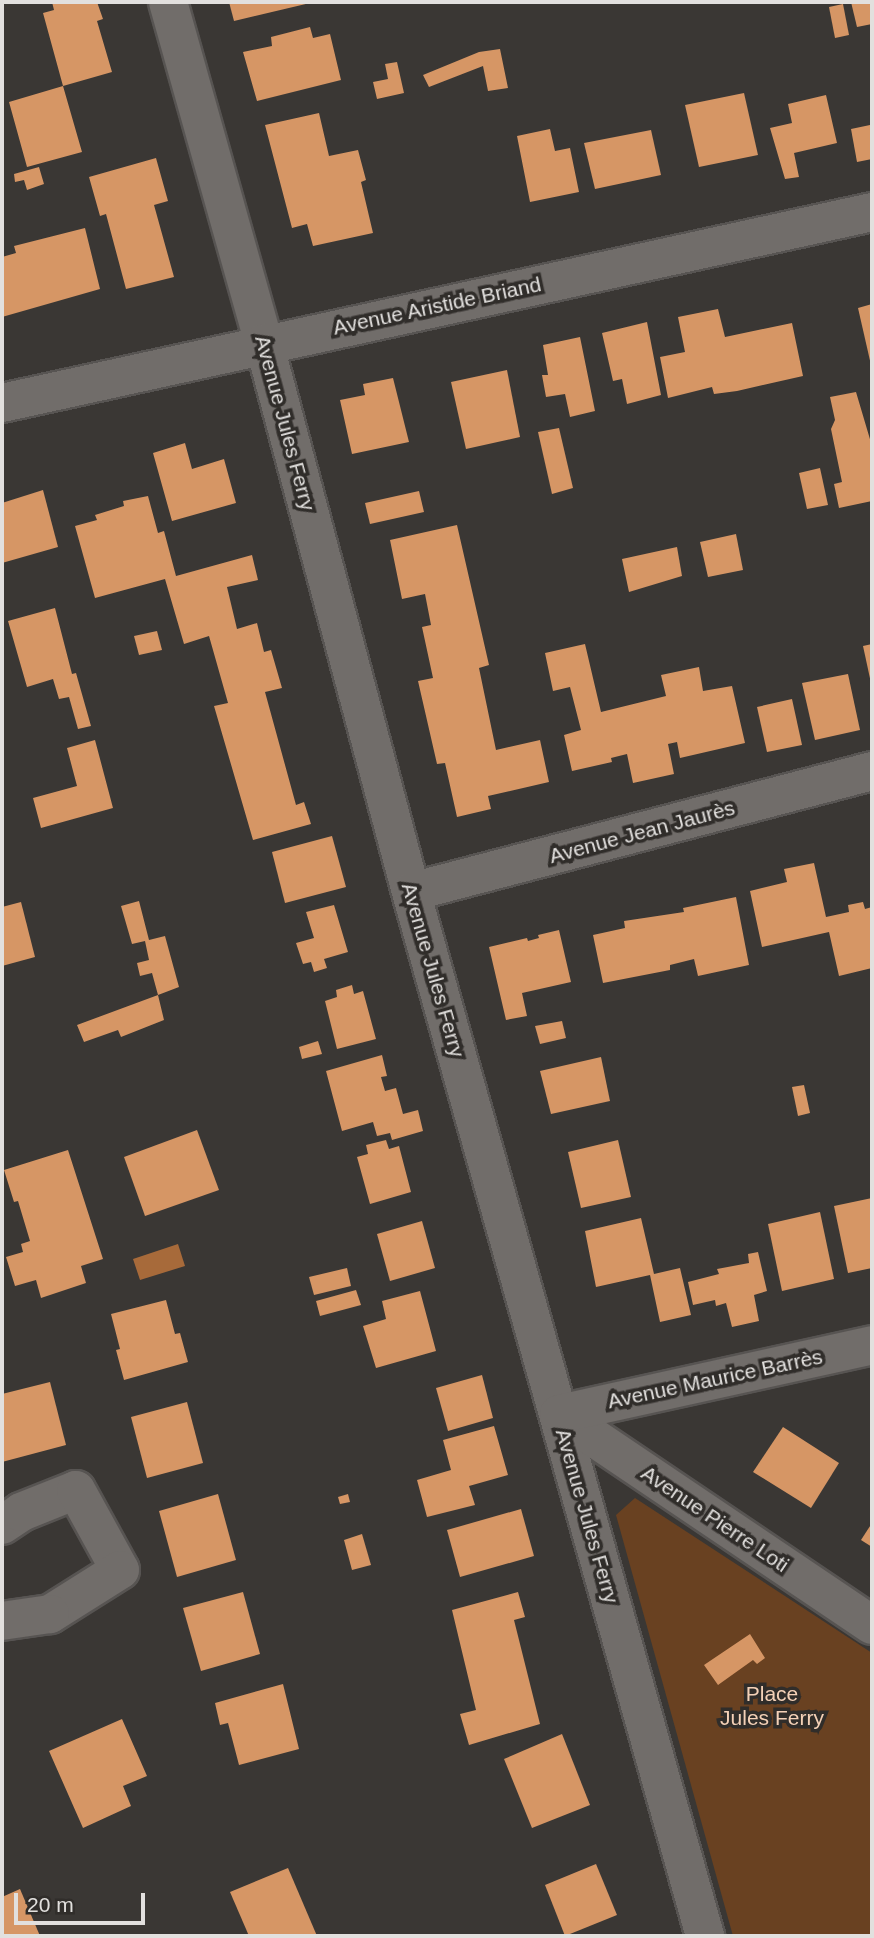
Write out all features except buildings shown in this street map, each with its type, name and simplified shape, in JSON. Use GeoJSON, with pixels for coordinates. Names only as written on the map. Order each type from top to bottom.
{"type":"FeatureCollection","features":[{"type":"Feature","properties":{"kind":"street","name":"Avenue Jules Ferry"},"geometry":{"type":"LineString","coordinates":[[168,2],[264,343],[411,892],[705,1936]]}},
{"type":"Feature","properties":{"kind":"street","name":"Avenue Aristide Briand"},"geometry":{"type":"LineString","coordinates":[[2,403],[264,343],[872,212]]}},
{"type":"Feature","properties":{"kind":"street","name":"Avenue Jean Jaurès"},"geometry":{"type":"LineString","coordinates":[[411,892],[872,771]]}},
{"type":"Feature","properties":{"kind":"street","name":"Avenue Maurice Barrès"},"geometry":{"type":"LineString","coordinates":[[559,1414],[872,1345]]}},
{"type":"Feature","properties":{"kind":"street","name":"Avenue Pierre Loti"},"geometry":{"type":"LineString","coordinates":[[559,1414],[872,1625]]}},
{"type":"Feature","properties":{"kind":"street"},"geometry":{"type":"LineString","coordinates":[[2,1525],[21,1513],[76,1490],[120,1570],[50,1614],[2,1621]]}},
{"type":"Feature","properties":{"kind":"green space","name":"Place Jules Ferry"},"geometry":{"type":"Polygon","coordinates":[[[635,1498],[872,1653],[872,1936],[733,1936],[616,1515],[635,1498]]]}},
{"type":"Feature","properties":{"kind":"shaded area"},"geometry":{"type":"Polygon","coordinates":[[[178,1244],[185,1266],[140,1280],[133,1259],[178,1244]]]}}]}
